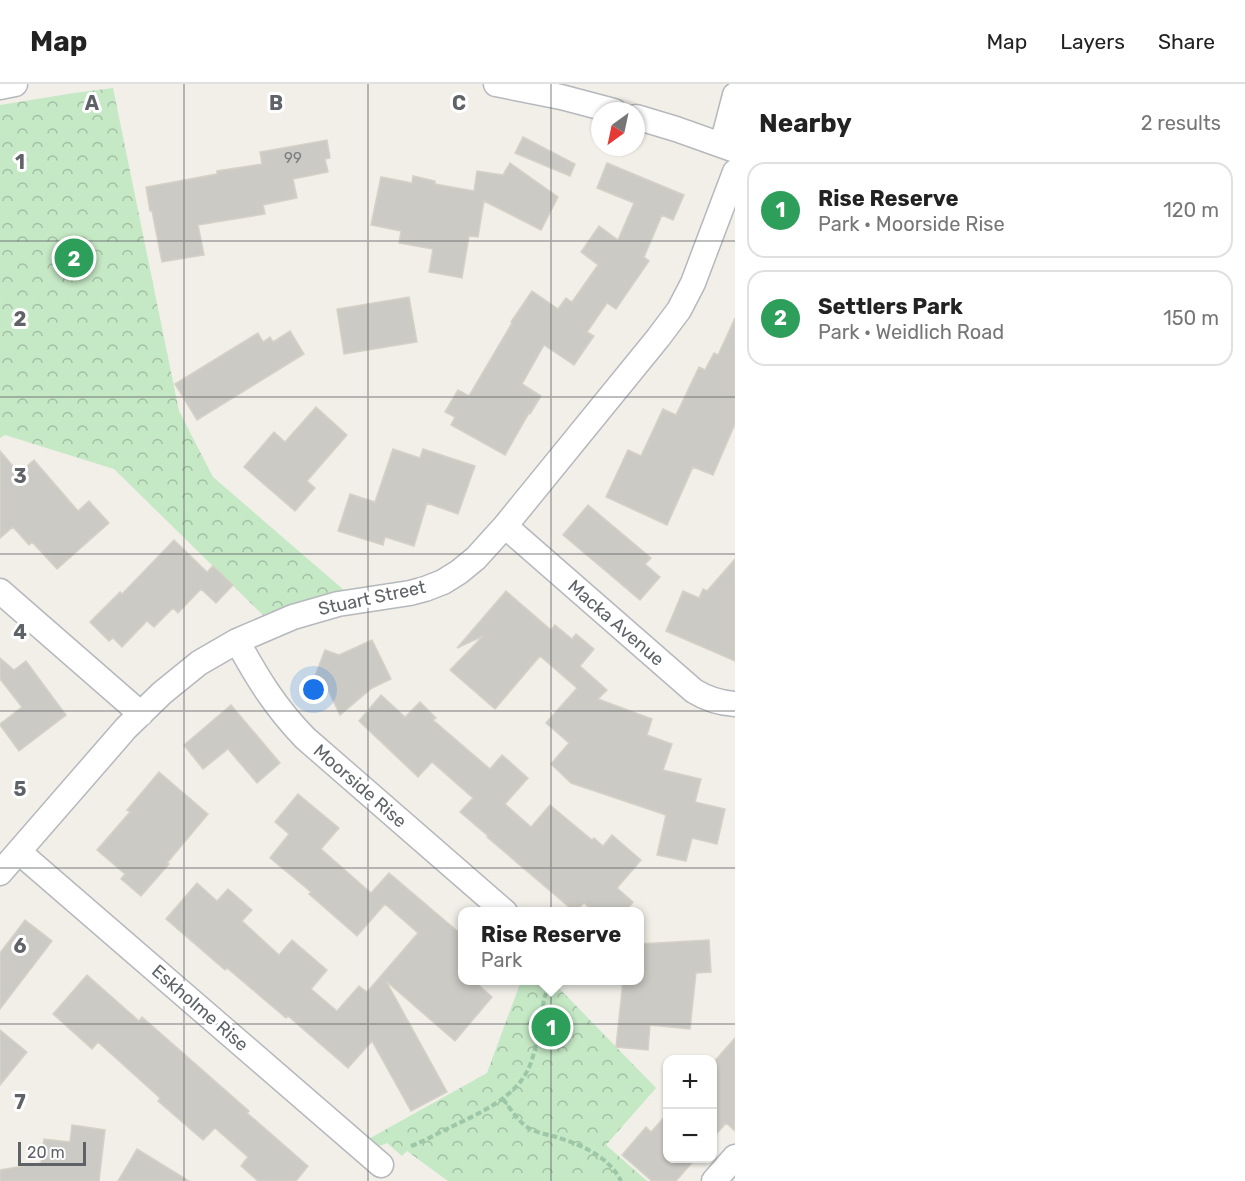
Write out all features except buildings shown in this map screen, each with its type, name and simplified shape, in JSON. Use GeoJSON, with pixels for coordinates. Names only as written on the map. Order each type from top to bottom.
{"type":"FeatureCollection","features":[{"type":"Feature","properties":{"kind":"street"},"geometry":{"type":"LineString","coordinates":[[0,87],[15,84]]}},
{"type":"Feature","properties":{"kind":"street"},"geometry":{"type":"LineString","coordinates":[[495,84],[591,105]]}},
{"type":"Feature","properties":{"kind":"street"},"geometry":{"type":"LineString","coordinates":[[645,120],[729,148],[735,95]]}},
{"type":"Feature","properties":{"kind":"street","name":"Stuart Street"},"geometry":{"type":"LineString","coordinates":[[0,873],[113,743],[162,693],[199,663],[237,641],[316,609],[364,599],[410,593],[443,582],[476,558],[505,526],[658,339],[679,310],[695,277],[735,172]]}},
{"type":"Feature","properties":{"kind":"street","name":"Macka Avenue"},"geometry":{"type":"LineString","coordinates":[[505,526],[694,691],[719,703],[735,704]]}},
{"type":"Feature","properties":{"kind":"street"},"geometry":{"type":"LineString","coordinates":[[0,591],[141,714]]}},
{"type":"Feature","properties":{"kind":"street","name":"Moorside Rise"},"geometry":{"type":"LineString","coordinates":[[237,641],[272,701],[289,722],[500,907]]}},
{"type":"Feature","properties":{"kind":"street","name":"Eskholme Rise"},"geometry":{"type":"LineString","coordinates":[[19,852],[388,1160]]}},
{"type":"Feature","properties":{"kind":"street"},"geometry":{"type":"LineString","coordinates":[[714,1181],[735,1157]]}},
{"type":"Feature","properties":{"kind":"path"},"geometry":{"type":"LineString","coordinates":[[388,1160],[471,1118],[509,1094],[523,1080],[531,1063],[546,993]]}},
{"type":"Feature","properties":{"kind":"path"},"geometry":{"type":"LineString","coordinates":[[502,1099],[528,1128],[586,1148],[609,1165],[621,1181]]}},
{"type":"Feature","properties":{"kind":"green space"},"geometry":{"type":"Polygon","coordinates":[[[113,88],[179,411],[213,477],[345,591],[300,603],[264,616],[114,469],[5,435],[0,438],[0,105],[113,88]]]}},
{"type":"Feature","properties":{"kind":"green space"},"geometry":{"type":"Polygon","coordinates":[[[520,985],[556,985],[656,1088],[606,1145],[647,1181],[448,1181],[407,1151],[402,1156],[387,1143],[376,1146],[365,1141],[487,1073],[520,985]]]}},
{"type":"Feature","properties":{"kind":"place","name":"Settlers Park"},"geometry":{"type":"Point","coordinates":[74,258]}},
{"type":"Feature","properties":{"kind":"place","name":"Rise Reserve"},"geometry":{"type":"Point","coordinates":[551,1027]}}]}
